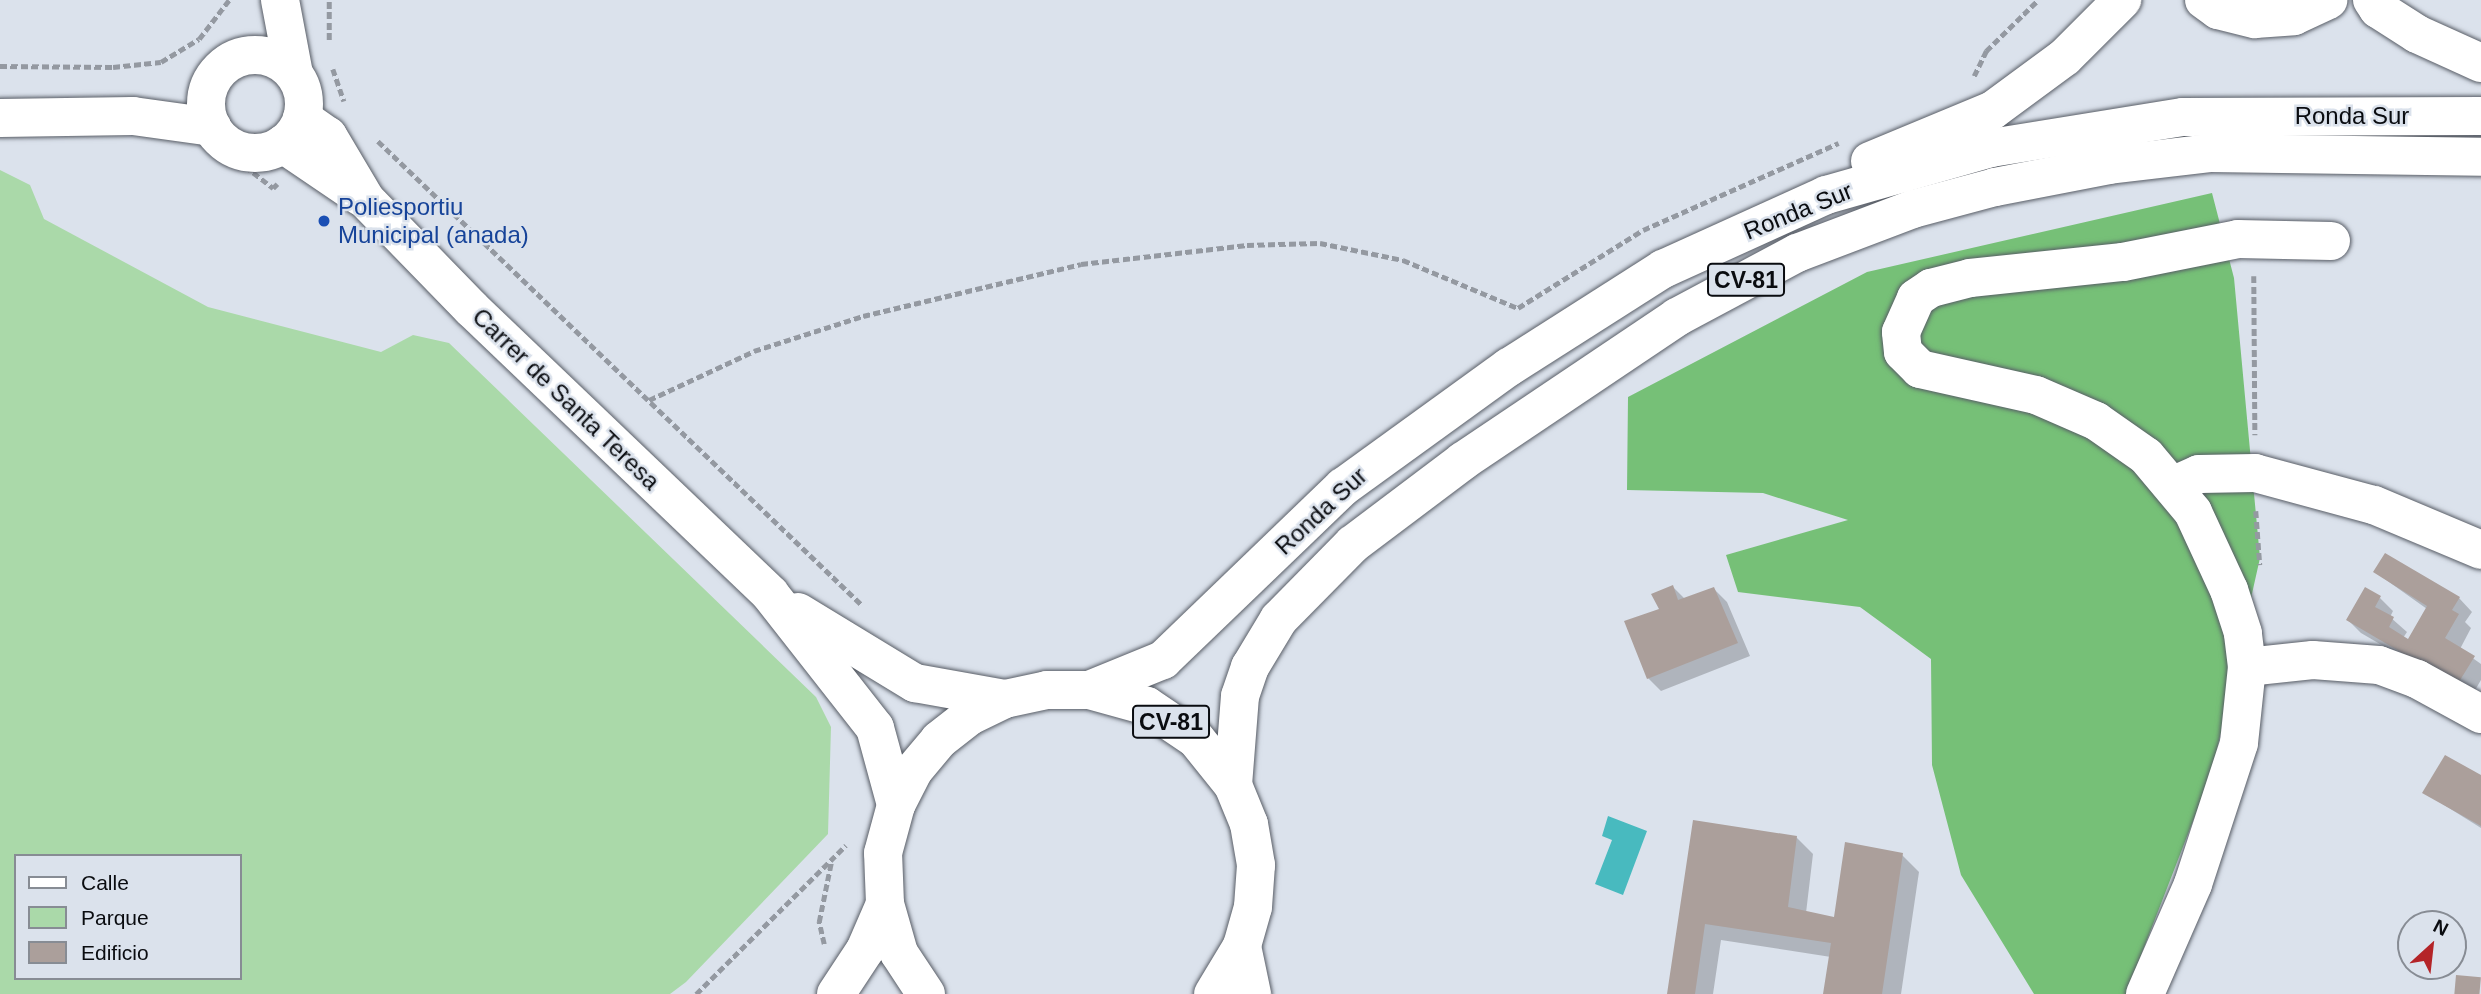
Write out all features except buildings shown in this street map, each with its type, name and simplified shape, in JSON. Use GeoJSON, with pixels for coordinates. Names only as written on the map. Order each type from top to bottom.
{"type":"FeatureCollection","features":[{"type":"Feature","properties":{"kind":"main road"},"geometry":{"type":"LineString","coordinates":[[241,57],[273,0]]}},
{"type":"Feature","properties":{"kind":"main road"},"geometry":{"type":"LineString","coordinates":[[217,144],[222,140],[252,152],[314,134],[302,88],[294,74],[280,0]]}},
{"type":"Feature","properties":{"kind":"main road"},"geometry":{"type":"LineString","coordinates":[[1663,269],[1832,176],[1993,110],[2065,57],[2122,0]]}},
{"type":"Feature","properties":{"kind":"main road"},"geometry":{"type":"LineString","coordinates":[[2204,0],[2218,10],[2255,19],[2294,16],[2329,0]]}},
{"type":"Feature","properties":{"kind":"main road"},"geometry":{"type":"LineString","coordinates":[[2372,0],[2378,9],[2417,34],[2481,63]]}},
{"type":"Feature","properties":{"kind":"main road"},"geometry":{"type":"LineString","coordinates":[[217,144],[206,99],[210,84],[228,63],[241,57],[270,57],[294,74]]}},
{"type":"Feature","properties":{"kind":"main road"},"geometry":{"type":"LineString","coordinates":[[133,116],[210,84]]}},
{"type":"Feature","properties":{"kind":"main road"},"geometry":{"type":"LineString","coordinates":[[0,118],[133,116],[217,144]]}},
{"type":"Feature","properties":{"kind":"main road","name":"Ronda Sur"},"geometry":{"type":"LineString","coordinates":[[1090,690],[1163,660],[1224,606],[1304,524],[1391,449],[1663,269],[1826,195],[1991,148],[2183,117],[2481,116]]}},
{"type":"Feature","properties":{"kind":"main road","name":"Carrer de Santa Teresa"},"geometry":{"type":"LineString","coordinates":[[314,134],[366,200],[472,309],[770,594],[875,728],[896,805]]}},
{"type":"Feature","properties":{"kind":"main road","name":"Ronda Sur"},"geometry":{"type":"LineString","coordinates":[[1233,785],[1241,696],[1250,667],[1279,619],[1344,552],[1463,461],[1666,324],[1797,253],[1925,206],[1994,187],[2109,165],[2209,153],[2481,157]]}},
{"type":"Feature","properties":{"kind":"main road"},"geometry":{"type":"LineString","coordinates":[[2145,994],[2220,812],[2239,743],[2247,667],[2230,590],[2210,542],[2174,485],[2123,438],[2064,406],[1991,383],[1920,369],[1903,352],[1901,332],[1916,298],[1946,283],[2254,240],[2331,240]]}},
{"type":"Feature","properties":{"kind":"main road"},"geometry":{"type":"LineString","coordinates":[[2174,485],[2199,474],[2255,473],[2374,505],[2481,550]]}},
{"type":"Feature","properties":{"kind":"main road","name":"Carrer de Santa Teresa"},"geometry":{"type":"LineString","coordinates":[[770,594],[915,683],[1005,699]]}},
{"type":"Feature","properties":{"kind":"main road"},"geometry":{"type":"LineString","coordinates":[[2247,667],[2313,660],[2379,665],[2417,679],[2481,714]]}},
{"type":"Feature","properties":{"kind":"main road","name":"CV-81"},"geometry":{"type":"LineString","coordinates":[[926,994],[899,953],[885,904],[883,853],[896,805],[914,770],[939,740],[970,716],[1005,699],[1047,690],[1090,690],[1147,706],[1196,739],[1233,785],[1249,824],[1256,865],[1253,907],[1242,946],[1213,994]]}},
{"type":"Feature","properties":{"kind":"main road","name":"CV-81"},"geometry":{"type":"LineString","coordinates":[[836,994],[865,950],[885,904]]}},
{"type":"Feature","properties":{"kind":"main road"},"geometry":{"type":"LineString","coordinates":[[1242,946],[1252,994]]}},
{"type":"Feature","properties":{"kind":"path"},"geometry":{"type":"LineString","coordinates":[[0,65],[113,67],[161,62],[200,39],[229,0]]}},
{"type":"Feature","properties":{"kind":"path"},"geometry":{"type":"LineString","coordinates":[[329,0],[329,47]]}},
{"type":"Feature","properties":{"kind":"path"},"geometry":{"type":"LineString","coordinates":[[1962,85],[1973,77],[1986,51],[2038,0]]}},
{"type":"Feature","properties":{"kind":"path"},"geometry":{"type":"LineString","coordinates":[[217,144],[273,188],[314,134],[329,58]]}},
{"type":"Feature","properties":{"kind":"path"},"geometry":{"type":"LineString","coordinates":[[373,137],[865,607]]}},
{"type":"Feature","properties":{"kind":"path"},"geometry":{"type":"LineString","coordinates":[[649,400],[754,351],[863,316],[1080,264],[1247,245],[1321,243],[1403,260],[1518,308],[1643,230],[1843,141]]}},
{"type":"Feature","properties":{"kind":"path"},"geometry":{"type":"LineString","coordinates":[[2254,240],[2257,533]]}},
{"type":"Feature","properties":{"kind":"path"},"geometry":{"type":"LineString","coordinates":[[696,994],[831,863]]}},
{"type":"Feature","properties":{"kind":"green space"},"geometry":{"type":"Polygon","coordinates":[[[0,170],[30,185],[44,219],[208,307],[381,352],[413,335],[449,343],[816,697],[831,727],[828,834],[686,982],[670,994],[0,994],[0,170]]]}},
{"type":"Feature","properties":{"kind":"green space"},"geometry":{"type":"Polygon","coordinates":[[[2212,193],[2234,278],[2260,558],[2212,772],[2126,994],[2034,994],[1961,875],[1932,765],[1931,659],[1860,607],[1738,592],[1726,555],[1848,520],[1763,493],[1627,490],[1628,397],[1867,272],[2212,193]]]}},
{"type":"Feature","properties":{"kind":"water"},"geometry":{"type":"Polygon","coordinates":[[[1608,816],[1647,831],[1623,895],[1595,884],[1612,840],[1602,836],[1608,816]]]}},
{"type":"Feature","properties":{"kind":"place","name":"Poliesportiu Municipal (anada)"},"geometry":{"type":"Point","coordinates":[324,221]}}]}
